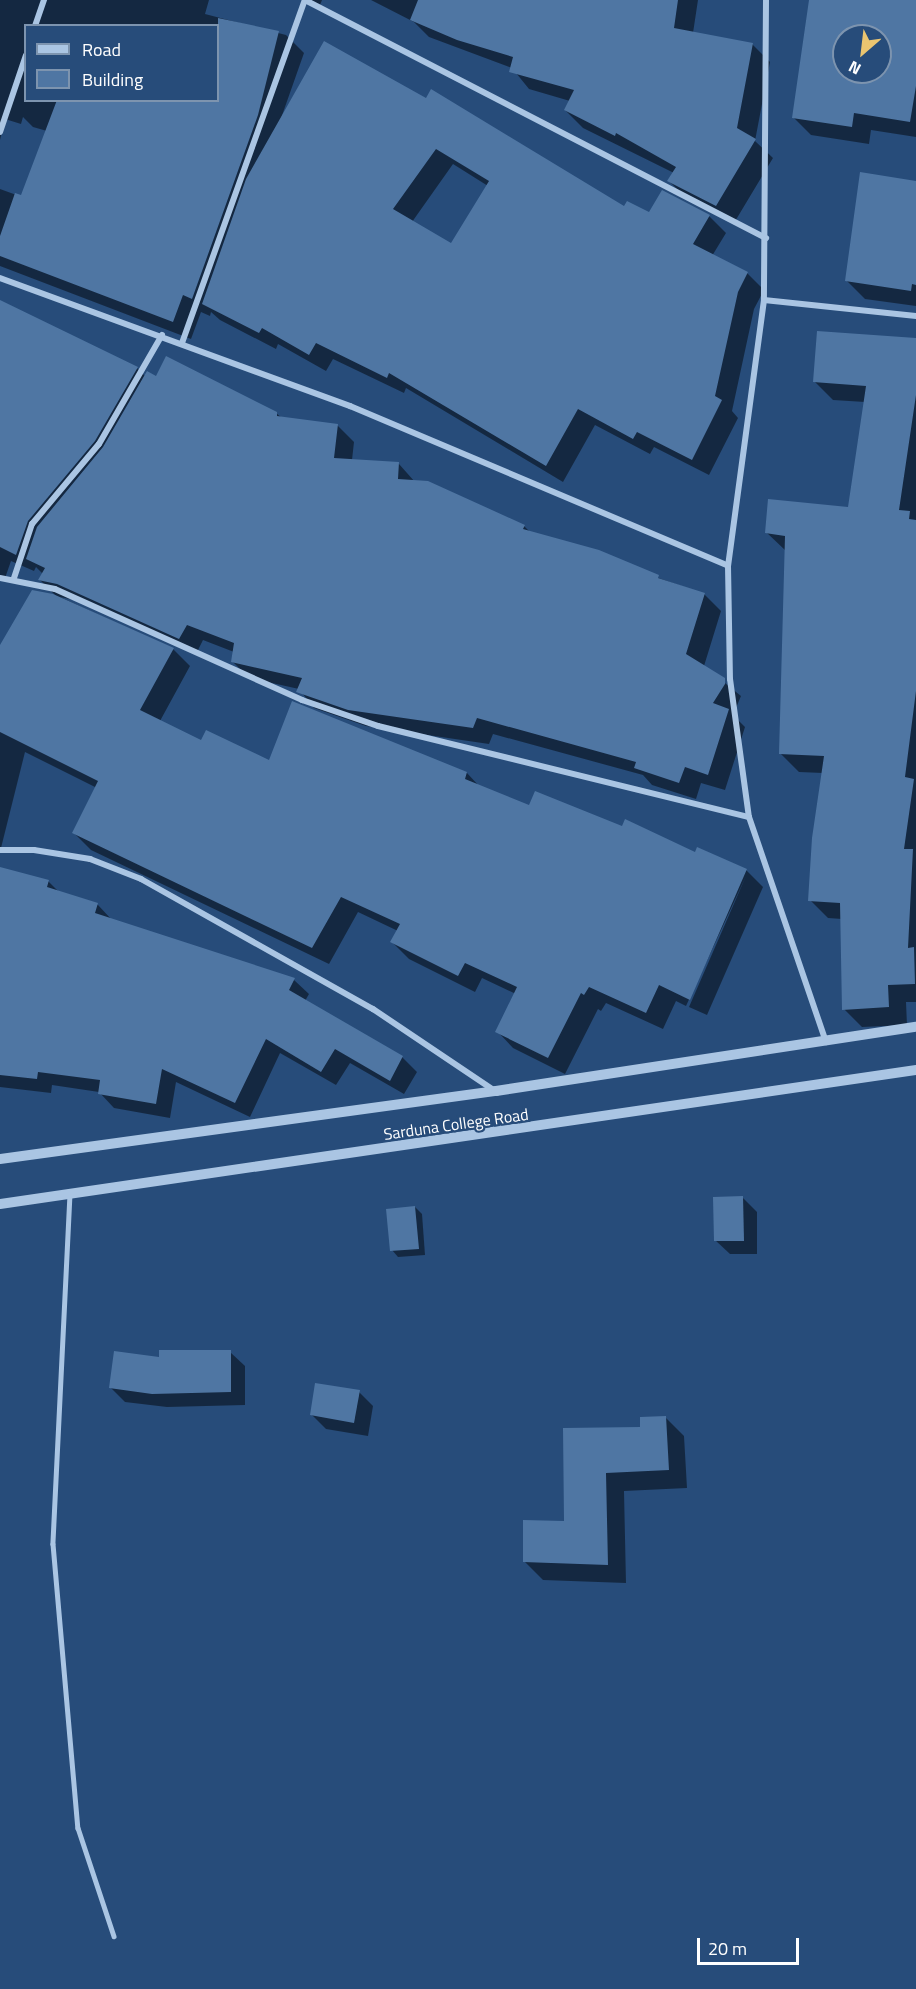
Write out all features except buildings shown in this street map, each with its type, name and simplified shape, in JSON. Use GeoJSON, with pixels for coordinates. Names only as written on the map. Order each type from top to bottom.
{"type":"FeatureCollection","features":[{"type":"Feature","properties":{"kind":"street"},"geometry":{"type":"LineString","coordinates":[[36,24],[44,0]]}},
{"type":"Feature","properties":{"kind":"street"},"geometry":{"type":"LineString","coordinates":[[182,343],[305,0],[765,238]]}},
{"type":"Feature","properties":{"kind":"street"},"geometry":{"type":"LineString","coordinates":[[766,0],[764,300],[728,566],[730,679],[749,817],[826,1042]]}},
{"type":"Feature","properties":{"kind":"street"},"geometry":{"type":"LineString","coordinates":[[0,132],[24,62]]}},
{"type":"Feature","properties":{"kind":"street"},"geometry":{"type":"LineString","coordinates":[[0,278],[162,335],[350,406],[728,566]]}},
{"type":"Feature","properties":{"kind":"street"},"geometry":{"type":"LineString","coordinates":[[764,300],[916,316]]}},
{"type":"Feature","properties":{"kind":"street"},"geometry":{"type":"LineString","coordinates":[[14,578],[32,525],[99,444],[162,335]]}},
{"type":"Feature","properties":{"kind":"street"},"geometry":{"type":"LineString","coordinates":[[0,578],[14,578],[55,589],[302,700],[378,726],[749,817]]}},
{"type":"Feature","properties":{"kind":"street"},"geometry":{"type":"LineString","coordinates":[[0,850],[34,850],[90,859],[141,879],[373,1009],[496,1091]]}},
{"type":"Feature","properties":{"kind":"street","name":"Sarduna College Road"},"geometry":{"type":"LineString","coordinates":[[0,1159],[496,1091],[916,1027]]}},
{"type":"Feature","properties":{"kind":"street","name":"Sarduna College Road"},"geometry":{"type":"LineString","coordinates":[[0,1204],[916,1071]]}},
{"type":"Feature","properties":{"kind":"lane"},"geometry":{"type":"LineString","coordinates":[[70,1194],[52,1544],[78,1828],[114,1936]]}}]}
